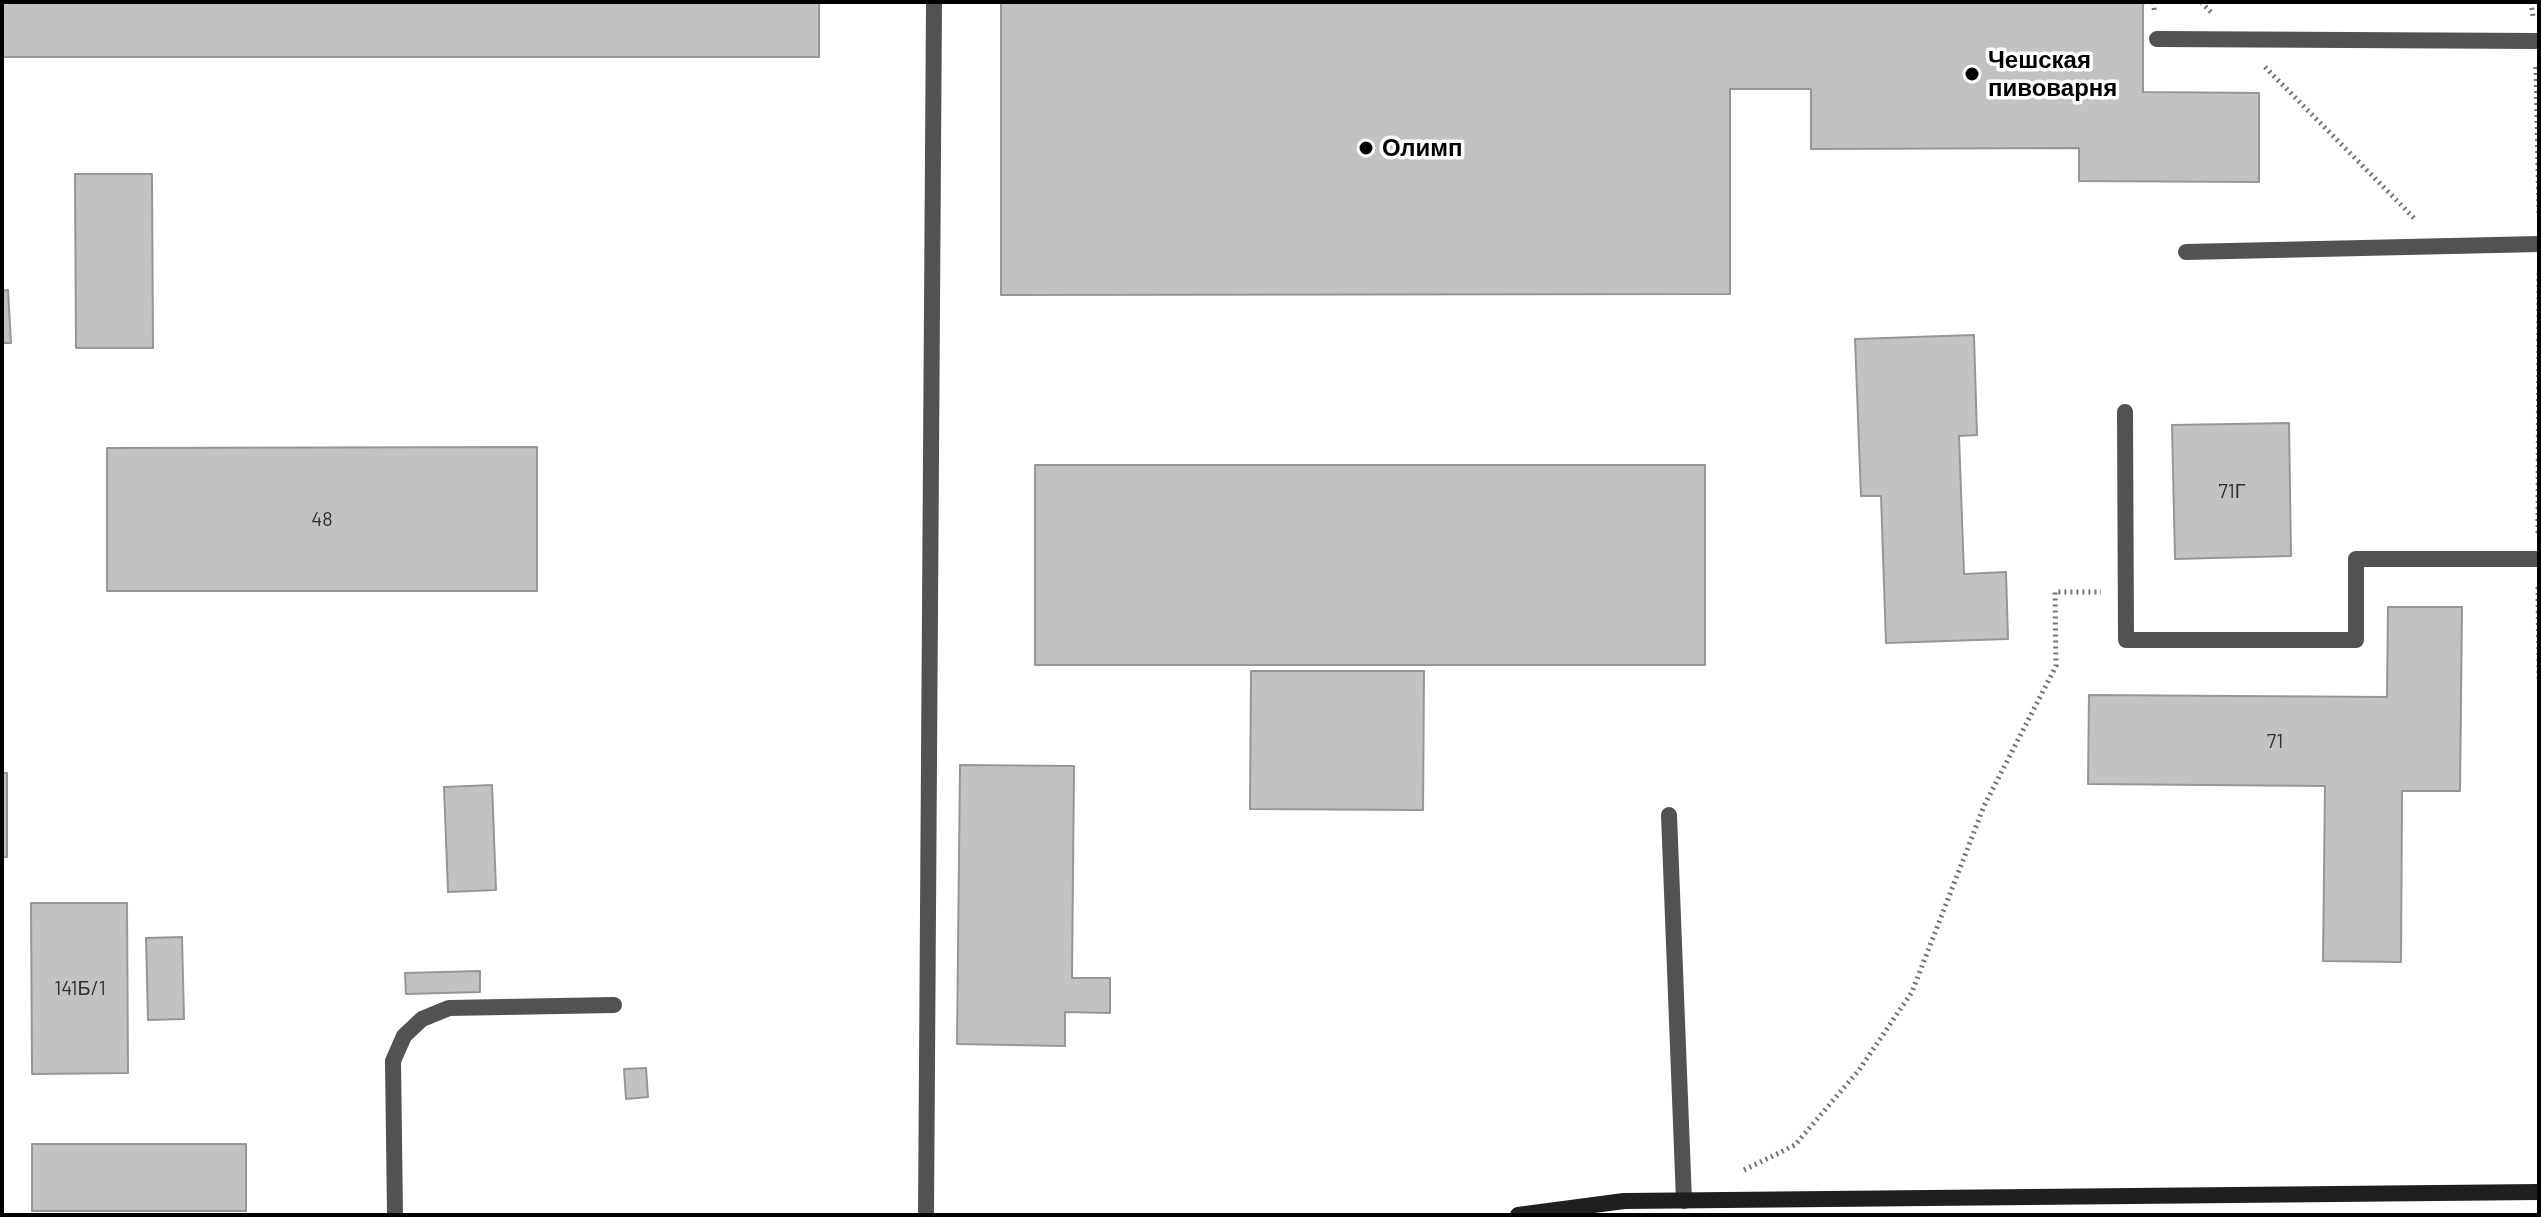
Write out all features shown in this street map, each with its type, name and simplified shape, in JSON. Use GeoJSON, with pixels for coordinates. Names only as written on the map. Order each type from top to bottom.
{"type":"FeatureCollection","features":[{"type":"Feature","properties":{"kind":"street"},"geometry":{"type":"LineString","coordinates":[[1518,1215],[1624,1201],[2539,1192]]}},
{"type":"Feature","properties":{"kind":"lane"},"geometry":{"type":"LineString","coordinates":[[926,1215],[934,2]]}},
{"type":"Feature","properties":{"kind":"lane"},"geometry":{"type":"LineString","coordinates":[[2157,39],[2537,41]]}},
{"type":"Feature","properties":{"kind":"lane"},"geometry":{"type":"LineString","coordinates":[[2186,252],[2539,244]]}},
{"type":"Feature","properties":{"kind":"lane"},"geometry":{"type":"LineString","coordinates":[[2125,412],[2126,640],[2356,640],[2356,559],[2538,559]]}},
{"type":"Feature","properties":{"kind":"lane"},"geometry":{"type":"LineString","coordinates":[[1669,815],[1684,1201]]}},
{"type":"Feature","properties":{"kind":"lane"},"geometry":{"type":"LineString","coordinates":[[395,1215],[393,1061],[404,1036],[422,1019],[449,1008],[614,1005]]}},
{"type":"Feature","properties":{"kind":"path"},"geometry":{"type":"LineString","coordinates":[[2201,2],[2441,246]]}},
{"type":"Feature","properties":{"kind":"path"},"geometry":{"type":"LineString","coordinates":[[2531,2],[2537,41],[2539,679]]}},
{"type":"Feature","properties":{"kind":"path"},"geometry":{"type":"LineString","coordinates":[[1740,1173],[1795,1145],[1859,1070],[1912,992],[1984,806],[2056,666],[2055,592],[2126,592]]}},
{"type":"Feature","properties":{"kind":"building"},"geometry":{"type":"Polygon","coordinates":[[[2,2],[819,2],[819,57],[2,57],[2,2]]]}},
{"type":"Feature","properties":{"kind":"building","name":"Олимп"},"geometry":{"type":"Polygon","coordinates":[[[1001,2],[2143,2],[2143,92],[2259,93],[2259,182],[2079,181],[2079,148],[1811,149],[1811,89],[1730,89],[1730,294],[1001,295],[1001,2]]]}},
{"type":"Feature","properties":{"kind":"building"},"geometry":{"type":"Polygon","coordinates":[[[75,174],[152,174],[153,348],[76,348],[75,174]]]}},
{"type":"Feature","properties":{"kind":"building"},"geometry":{"type":"Polygon","coordinates":[[[8,290],[11,343],[2,343],[2,291],[8,290]]]}},
{"type":"Feature","properties":{"kind":"building"},"geometry":{"type":"Polygon","coordinates":[[[1974,335],[1977,435],[1959,436],[1964,574],[2006,572],[2008,639],[1886,643],[1881,496],[1861,496],[1855,339],[1974,335]]]}},
{"type":"Feature","properties":{"kind":"building"},"geometry":{"type":"Polygon","coordinates":[[[2289,423],[2291,556],[2175,559],[2172,425],[2289,423]]]}},
{"type":"Feature","properties":{"kind":"building"},"geometry":{"type":"Polygon","coordinates":[[[537,447],[537,591],[107,591],[107,448],[537,447]]]}},
{"type":"Feature","properties":{"kind":"building"},"geometry":{"type":"Polygon","coordinates":[[[1035,465],[1705,465],[1705,665],[1035,665],[1035,465]]]}},
{"type":"Feature","properties":{"kind":"building"},"geometry":{"type":"Polygon","coordinates":[[[2388,607],[2462,607],[2460,791],[2402,791],[2401,962],[2323,961],[2325,786],[2088,784],[2089,695],[2387,697],[2388,607]]]}},
{"type":"Feature","properties":{"kind":"building"},"geometry":{"type":"Polygon","coordinates":[[[1251,671],[1424,671],[1423,810],[1250,809],[1251,671]]]}},
{"type":"Feature","properties":{"kind":"building"},"geometry":{"type":"Polygon","coordinates":[[[960,765],[1074,766],[1072,978],[1110,978],[1110,1013],[1065,1012],[1065,1046],[957,1044],[960,765]]]}},
{"type":"Feature","properties":{"kind":"building"},"geometry":{"type":"Polygon","coordinates":[[[2,773],[7,773],[7,857],[2,857],[2,773]]]}},
{"type":"Feature","properties":{"kind":"building"},"geometry":{"type":"Polygon","coordinates":[[[492,785],[496,890],[448,892],[444,787],[492,785]]]}},
{"type":"Feature","properties":{"kind":"building"},"geometry":{"type":"Polygon","coordinates":[[[31,903],[127,903],[128,1073],[32,1074],[31,903]]]}},
{"type":"Feature","properties":{"kind":"building"},"geometry":{"type":"Polygon","coordinates":[[[182,937],[184,1019],[148,1020],[146,938],[182,937]]]}},
{"type":"Feature","properties":{"kind":"building"},"geometry":{"type":"Polygon","coordinates":[[[480,971],[480,992],[406,994],[405,973],[480,971]]]}},
{"type":"Feature","properties":{"kind":"building"},"geometry":{"type":"Polygon","coordinates":[[[646,1068],[648,1097],[626,1099],[624,1069],[646,1068]]]}},
{"type":"Feature","properties":{"kind":"building"},"geometry":{"type":"Polygon","coordinates":[[[32,1144],[246,1144],[246,1211],[32,1211],[32,1144]]]}},
{"type":"Feature","properties":{"kind":"place","name":"Чешская пивоварня"},"geometry":{"type":"Point","coordinates":[1972,74]}},
{"type":"Feature","properties":{"kind":"place","name":"Олимп"},"geometry":{"type":"Point","coordinates":[1366,148]}}]}
